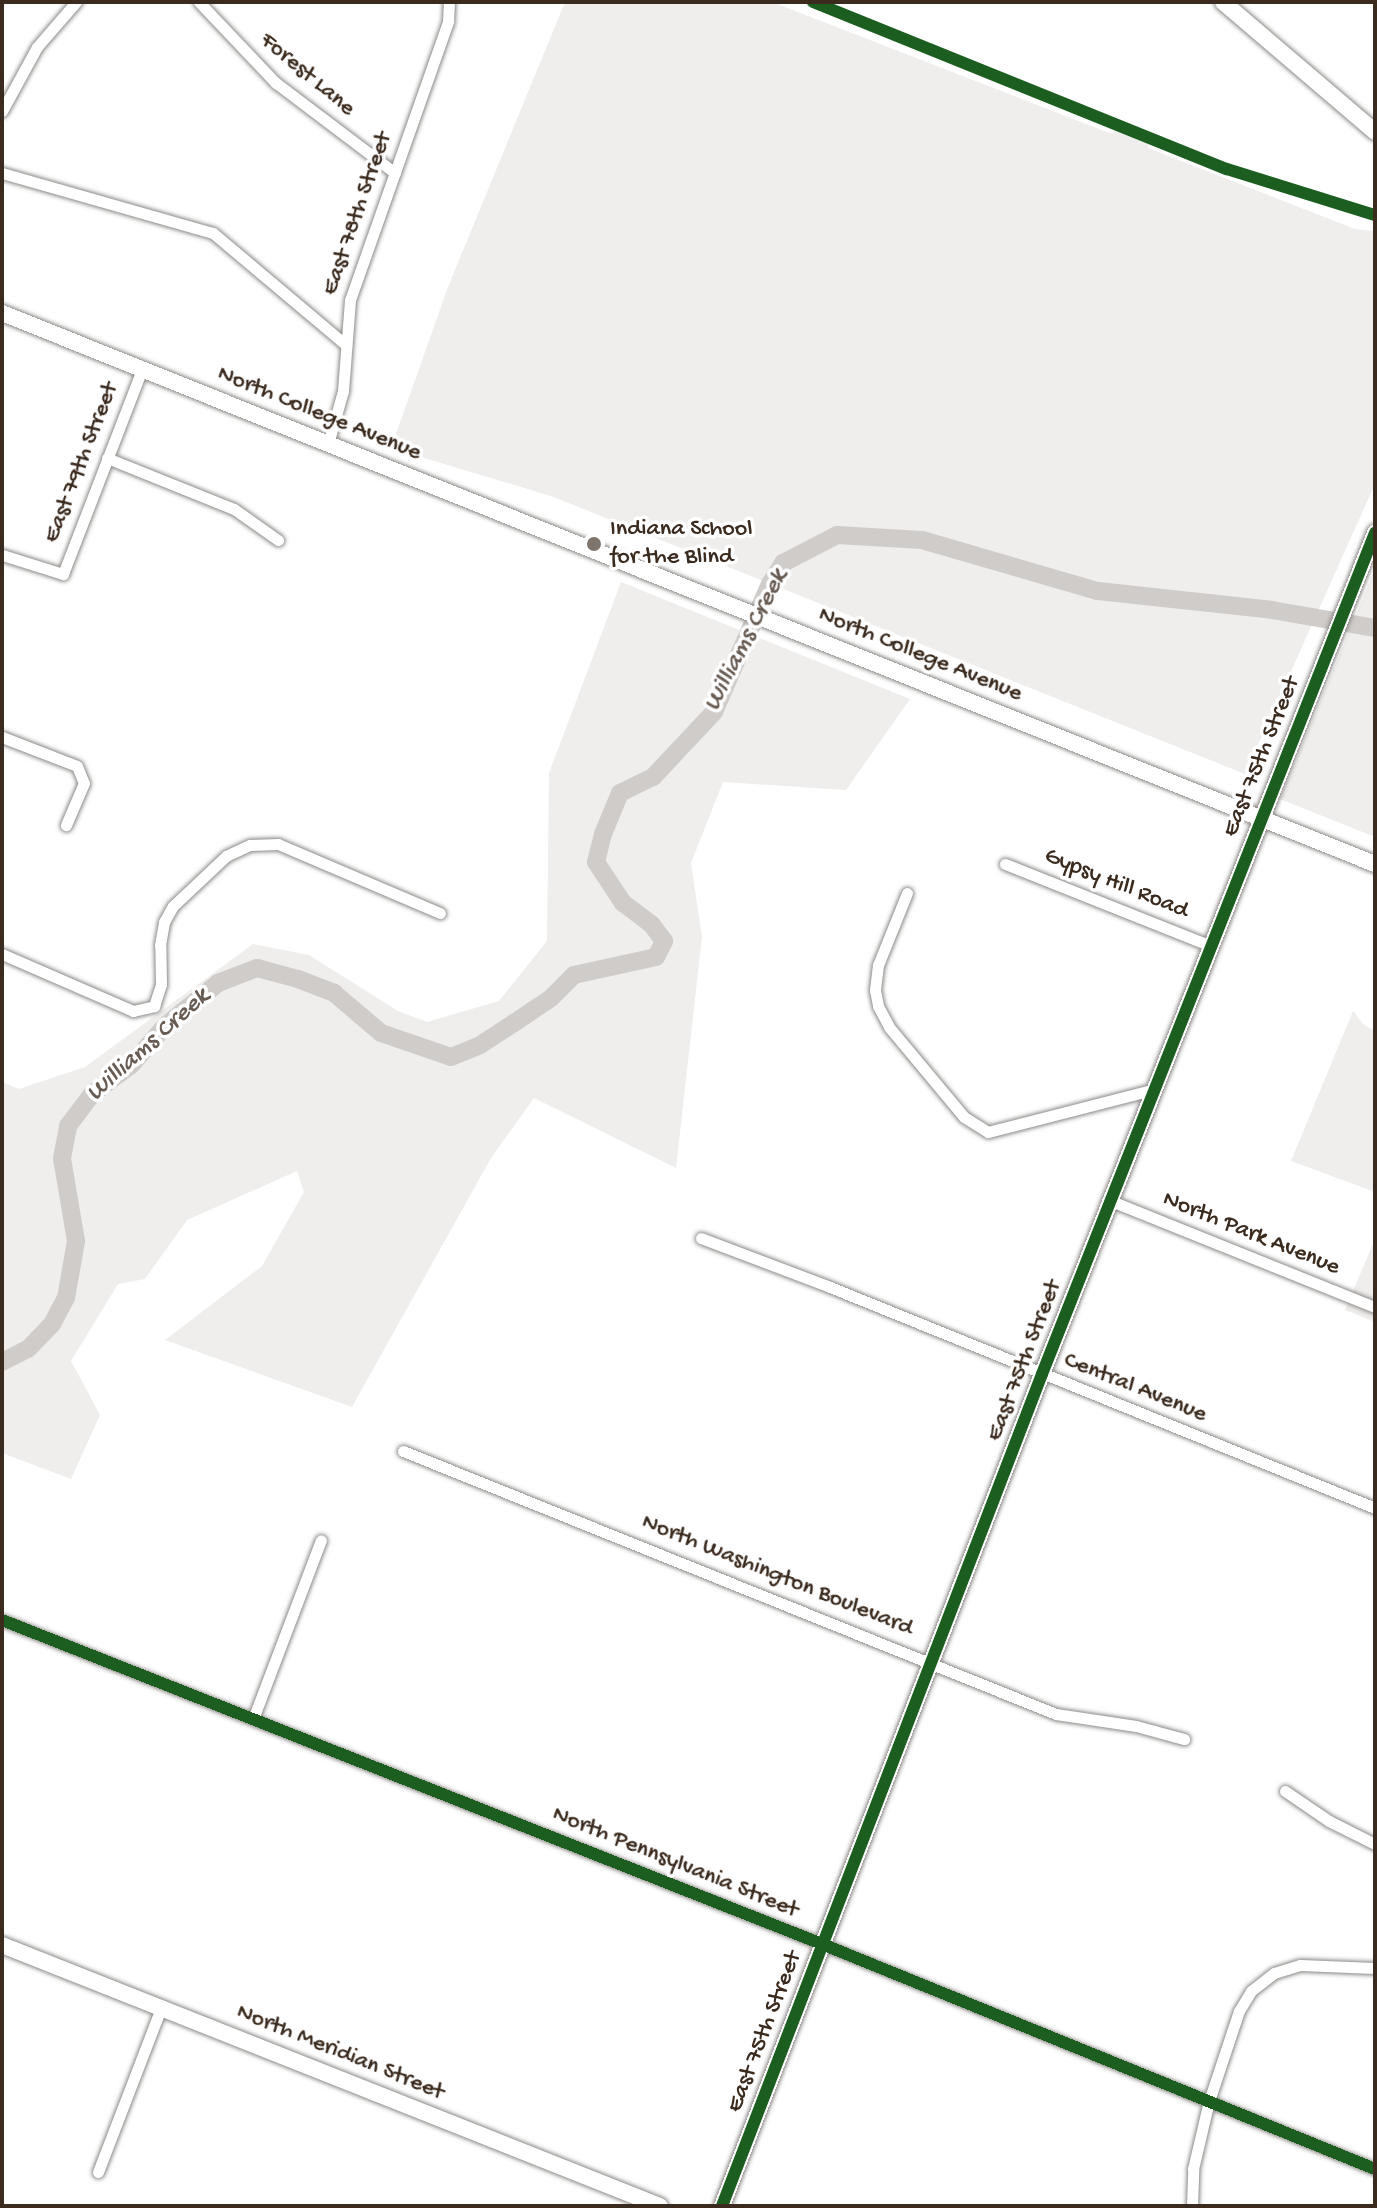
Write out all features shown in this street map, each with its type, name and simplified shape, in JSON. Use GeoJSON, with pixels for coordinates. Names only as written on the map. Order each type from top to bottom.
{"type":"FeatureCollection","features":[{"type":"Feature","properties":{"kind":"main road"},"geometry":{"type":"LineString","coordinates":[[1223,2],[1375,132]]}},
{"type":"Feature","properties":{"kind":"main road","name":"North College Avenue"},"geometry":{"type":"LineString","coordinates":[[2,313],[1375,864]]}},
{"type":"Feature","properties":{"kind":"main road","name":"East 75th Street"},"geometry":{"type":"LineString","coordinates":[[722,2206],[1042,1374],[1375,533]]}},
{"type":"Feature","properties":{"kind":"main road","name":"North Meridian Street"},"geometry":{"type":"LineString","coordinates":[[2,1945],[660,2206]]}},
{"type":"Feature","properties":{"kind":"street"},"geometry":{"type":"LineString","coordinates":[[2,111],[37,47],[76,2]]}},
{"type":"Feature","properties":{"kind":"street","name":"Forest Lane"},"geometry":{"type":"LineString","coordinates":[[199,2],[283,89],[395,173]]}},
{"type":"Feature","properties":{"kind":"street","name":"East 78th Street"},"geometry":{"type":"LineString","coordinates":[[328,444],[343,391],[350,300],[448,21],[449,2]]}},
{"type":"Feature","properties":{"kind":"street"},"geometry":{"type":"LineString","coordinates":[[2,173],[213,233],[346,345]]}},
{"type":"Feature","properties":{"kind":"street","name":"East 79th Street"},"geometry":{"type":"LineString","coordinates":[[2,555],[63,574],[142,369]]}},
{"type":"Feature","properties":{"kind":"street"},"geometry":{"type":"LineString","coordinates":[[107,458],[234,509],[278,540]]}},
{"type":"Feature","properties":{"kind":"street"},"geometry":{"type":"LineString","coordinates":[[2,737],[77,766],[84,783],[66,825]]}},
{"type":"Feature","properties":{"kind":"street"},"geometry":{"type":"LineString","coordinates":[[2,954],[133,1011],[154,1006],[161,984],[160,945],[164,922],[173,906],[226,856],[250,845],[278,844],[440,913]]}},
{"type":"Feature","properties":{"kind":"street","name":"Gypsy Hill Road"},"geometry":{"type":"LineString","coordinates":[[1005,864],[1211,946]]}},
{"type":"Feature","properties":{"kind":"street"},"geometry":{"type":"LineString","coordinates":[[907,893],[878,965],[875,990],[878,1006],[889,1027],[964,1117],[988,1132],[1156,1089]]}},
{"type":"Feature","properties":{"kind":"street","name":"North Park Avenue"},"geometry":{"type":"LineString","coordinates":[[1111,1201],[1375,1307]]}},
{"type":"Feature","properties":{"kind":"street","name":"Central Avenue"},"geometry":{"type":"LineString","coordinates":[[701,1238],[1375,1508]]}},
{"type":"Feature","properties":{"kind":"street","name":"North Washington Boulevard"},"geometry":{"type":"LineString","coordinates":[[403,1451],[1056,1714],[1136,1726],[1184,1739]]}},
{"type":"Feature","properties":{"kind":"street"},"geometry":{"type":"LineString","coordinates":[[253,1719],[321,1540]]}},
{"type":"Feature","properties":{"kind":"street","name":"North Pennsylvania Street"},"geometry":{"type":"LineString","coordinates":[[2,1620],[822,1944],[1375,2169]]}},
{"type":"Feature","properties":{"kind":"street"},"geometry":{"type":"LineString","coordinates":[[1285,1791],[1329,1821],[1375,1844]]}},
{"type":"Feature","properties":{"kind":"street"},"geometry":{"type":"LineString","coordinates":[[1192,2206],[1193,2169],[1209,2101],[1239,2011],[1259,1983],[1279,1971],[1306,1964],[1375,1968]]}},
{"type":"Feature","properties":{"kind":"street"},"geometry":{"type":"LineString","coordinates":[[98,2172],[161,2008]]}},
{"type":"Feature","properties":{"kind":"shaded area"},"geometry":{"type":"Polygon","coordinates":[[[565,2],[772,2],[1112,134],[1117,126],[1151,139],[1148,148],[1355,229],[1375,231],[1375,484],[1245,774],[551,496],[391,448],[448,287],[565,2]]]}},
{"type":"Feature","properties":{"kind":"shaded area"},"geometry":{"type":"Polygon","coordinates":[[[1375,569],[1375,837],[1280,799],[1375,569]]]}},
{"type":"Feature","properties":{"kind":"shaded area"},"geometry":{"type":"Polygon","coordinates":[[[621,582],[910,699],[846,790],[723,782],[691,863],[702,937],[676,1168],[534,1098],[491,1158],[352,1407],[165,1340],[262,1266],[304,1192],[297,1171],[187,1220],[145,1279],[118,1284],[71,1361],[100,1415],[71,1479],[2,1453],[2,1082],[19,1089],[85,1067],[253,944],[309,955],[398,1011],[427,1022],[499,1001],[547,941],[549,773],[621,582]]]}},
{"type":"Feature","properties":{"kind":"shaded area"},"geometry":{"type":"Polygon","coordinates":[[[1353,1011],[1363,1024],[1375,1031],[1375,1192],[1291,1161],[1353,1011]]]}},
{"type":"Feature","properties":{"kind":"shaded area"},"geometry":{"type":"Polygon","coordinates":[[[1375,1239],[1375,1322],[1345,1310],[1375,1239]]]}},
{"type":"Feature","properties":{"kind":"waterway","name":"Williams Creek"},"geometry":{"type":"LineString","coordinates":[[2,1362],[28,1349],[52,1324],[66,1298],[76,1241],[62,1158],[68,1126],[92,1094],[131,1065],[166,1025],[218,983],[257,968],[298,979],[334,993],[381,1033],[451,1057],[480,1045],[514,1023],[551,998],[574,975],[656,957],[664,941],[651,924],[623,903],[596,862],[603,834],[620,793],[653,777],[714,712],[770,584],[783,563],[837,535],[922,540],[1098,591],[1272,610],[1375,628]]}},
{"type":"Feature","properties":{"kind":"cycle path"},"geometry":{"type":"LineString","coordinates":[[813,2],[1227,169],[1375,215]]}},
{"type":"Feature","properties":{"kind":"cycle path"},"geometry":{"type":"LineString","coordinates":[[722,2206],[1042,1374],[1375,533]]}},
{"type":"Feature","properties":{"kind":"cycle path"},"geometry":{"type":"LineString","coordinates":[[2,1620],[822,1944],[1375,2169]]}},
{"type":"Feature","properties":{"kind":"place","name":"Indiana School for the Blind"},"geometry":{"type":"Point","coordinates":[594,544]}}]}
